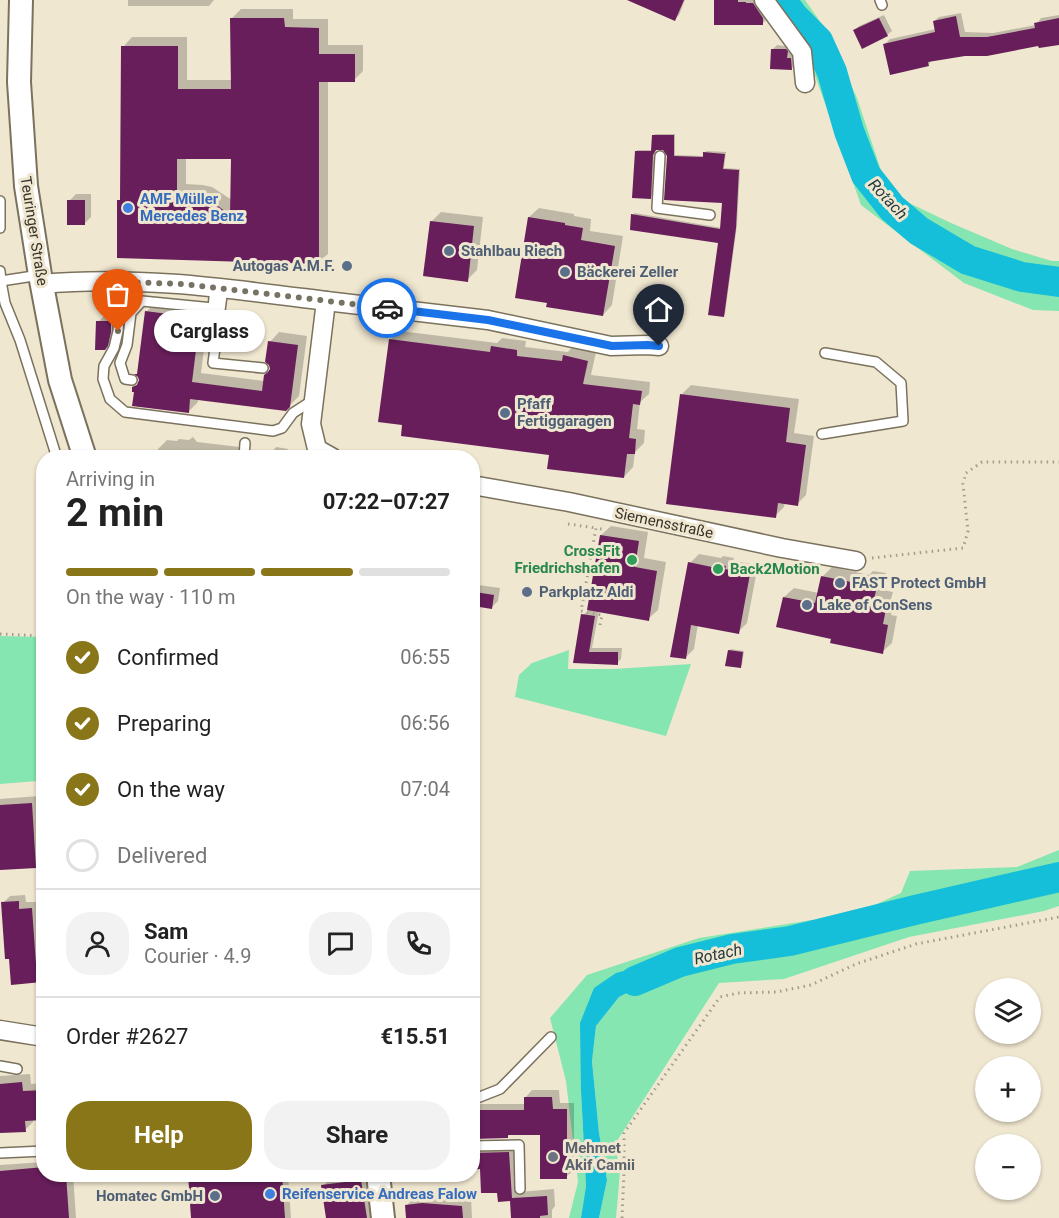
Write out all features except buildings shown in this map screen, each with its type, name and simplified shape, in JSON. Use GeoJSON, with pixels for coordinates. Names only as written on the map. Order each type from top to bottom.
{"type":"FeatureCollection","features":[{"type":"Feature","properties":{"kind":"street","name":"Teuringer Straße"},"geometry":{"type":"LineString","coordinates":[[21,0],[19,82],[26,186],[60,380],[82,450]]}},
{"type":"Feature","properties":{"kind":"street"},"geometry":{"type":"LineString","coordinates":[[764,0],[802,52],[805,82]]}},
{"type":"Feature","properties":{"kind":"street"},"geometry":{"type":"LineString","coordinates":[[41,280],[184,284],[488,320],[612,346],[659,346]]}},
{"type":"Feature","properties":{"kind":"street"},"geometry":{"type":"LineString","coordinates":[[319,450],[311,424],[326,301]]}},
{"type":"Feature","properties":{"kind":"street","name":"Siemensstraße"},"geometry":{"type":"LineString","coordinates":[[480,486],[569,502],[782,548],[856,561]]}},
{"type":"Feature","properties":{"kind":"street"},"geometry":{"type":"LineString","coordinates":[[0,1030],[36,1036]]}},
{"type":"Feature","properties":{"kind":"street"},"geometry":{"type":"LineString","coordinates":[[379,1182],[383,1218]]}},
{"type":"Feature","properties":{"kind":"lane"},"geometry":{"type":"LineString","coordinates":[[660,156],[657,208],[710,215]]}},
{"type":"Feature","properties":{"kind":"lane"},"geometry":{"type":"LineString","coordinates":[[0,201],[0,228]]}},
{"type":"Feature","properties":{"kind":"lane"},"geometry":{"type":"LineString","coordinates":[[41,280],[1,276],[5,303],[20,340],[54,450]]}},
{"type":"Feature","properties":{"kind":"lane"},"geometry":{"type":"LineString","coordinates":[[122,282],[118,331],[114,348],[104,366],[103,379],[110,399],[125,412],[273,431],[282,428],[293,413],[314,399]]}},
{"type":"Feature","properties":{"kind":"lane"},"geometry":{"type":"LineString","coordinates":[[219,288],[213,363],[263,368]]}},
{"type":"Feature","properties":{"kind":"lane"},"geometry":{"type":"LineString","coordinates":[[132,380],[125,379],[120,363],[127,345],[131,313],[142,301],[213,308],[219,288]]}},
{"type":"Feature","properties":{"kind":"lane"},"geometry":{"type":"LineString","coordinates":[[822,434],[903,421],[901,383],[876,362],[825,352]]}},
{"type":"Feature","properties":{"kind":"lane"},"geometry":{"type":"LineString","coordinates":[[244,450],[245,443]]}},
{"type":"Feature","properties":{"kind":"lane"},"geometry":{"type":"LineString","coordinates":[[480,1097],[500,1089],[551,1037]]}},
{"type":"Feature","properties":{"kind":"lane"},"geometry":{"type":"LineString","coordinates":[[0,1066],[17,1069]]}},
{"type":"Feature","properties":{"kind":"lane"},"geometry":{"type":"LineString","coordinates":[[480,1146],[519,1145],[520,1189]]}},
{"type":"Feature","properties":{"kind":"lane"},"geometry":{"type":"LineString","coordinates":[[0,1153],[36,1151]]}},
{"type":"Feature","properties":{"kind":"path"},"geometry":{"type":"LineString","coordinates":[[856,561],[963,548],[968,531],[963,484],[966,473],[982,462],[1059,462]]}},
{"type":"Feature","properties":{"kind":"path"},"geometry":{"type":"LineString","coordinates":[[568,524],[602,530],[606,510]]}},
{"type":"Feature","properties":{"kind":"path"},"geometry":{"type":"LineString","coordinates":[[596,528],[581,611],[602,615],[600,625]]}},
{"type":"Feature","properties":{"kind":"path"},"geometry":{"type":"LineString","coordinates":[[0,634],[36,636]]}},
{"type":"Feature","properties":{"kind":"path"},"geometry":{"type":"LineString","coordinates":[[622,1218],[624,1132],[720,997],[738,993],[776,993],[811,985],[856,964],[916,944],[1059,917]]}},
{"type":"Feature","properties":{"kind":"green space"},"geometry":{"type":"Polygon","coordinates":[[[771,0],[805,0],[826,30],[857,98],[881,170],[903,200],[1012,249],[1059,261],[1059,311],[1033,310],[964,283],[861,205],[807,53],[771,0]]]}},
{"type":"Feature","properties":{"kind":"green space"},"geometry":{"type":"Polygon","coordinates":[[[0,636],[36,637],[36,781],[0,784],[0,636]]]}},
{"type":"Feature","properties":{"kind":"green space"},"geometry":{"type":"Polygon","coordinates":[[[569,650],[568,669],[614,669],[691,664],[666,736],[515,697],[519,675],[532,663],[569,650]]]}},
{"type":"Feature","properties":{"kind":"green space"},"geometry":{"type":"Polygon","coordinates":[[[1059,850],[1059,906],[1044,911],[909,937],[784,979],[719,983],[615,1144],[620,1172],[616,1218],[599,1218],[607,1180],[599,1133],[592,1060],[596,1026],[619,997],[674,969],[594,988],[581,1091],[586,1186],[581,1218],[569,1218],[578,1182],[566,1081],[550,1018],[587,975],[699,938],[812,920],[848,917],[901,893],[910,871],[1017,867],[1059,850]]]}},
{"type":"Feature","properties":{"kind":"water"},"geometry":{"type":"Polygon","coordinates":[[[669,959],[674,969],[619,997],[596,1026],[592,1061],[599,1133],[607,1180],[599,1218],[581,1218],[586,1186],[580,1023],[594,988],[616,973],[669,959]]]}},
{"type":"Feature","properties":{"kind":"waterway","name":"Rotach"},"geometry":{"type":"LineString","coordinates":[[781,0],[818,41],[832,72],[849,131],[866,175],[892,208],[919,231],[968,260],[1022,277],[1059,282]]}},
{"type":"Feature","properties":{"kind":"waterway","name":"Rotach"},"geometry":{"type":"LineString","coordinates":[[635,981],[680,962],[732,949],[790,941],[1059,877]]}},
{"type":"Feature","properties":{"kind":"way so far"},"geometry":{"type":"LineString","coordinates":[[118,331],[122,282],[184,284],[387,308]]}},
{"type":"Feature","properties":{"kind":"place","name":"AMF Müller Mercedes Benz"},"geometry":{"type":"Point","coordinates":[128,208]}},
{"type":"Feature","properties":{"kind":"place","name":"Stahlbau Riech"},"geometry":{"type":"Point","coordinates":[449,251]}},
{"type":"Feature","properties":{"kind":"place","name":"Autogas A.M.F."},"geometry":{"type":"Point","coordinates":[347,266]}},
{"type":"Feature","properties":{"kind":"place","name":"Bäckerei Zeller"},"geometry":{"type":"Point","coordinates":[565,272]}},
{"type":"Feature","properties":{"kind":"place","name":"Carglass"},"geometry":{"type":"Point","coordinates":[118,331]}},
{"type":"Feature","properties":{"kind":"place","name":"Pfaff Fertiggaragen"},"geometry":{"type":"Point","coordinates":[505,413]}},
{"type":"Feature","properties":{"kind":"place","name":"CrossFit Friedrichshafen"},"geometry":{"type":"Point","coordinates":[632,560]}},
{"type":"Feature","properties":{"kind":"place","name":"Back2Motion"},"geometry":{"type":"Point","coordinates":[718,569]}},
{"type":"Feature","properties":{"kind":"place","name":"FAST Protect GmbH"},"geometry":{"type":"Point","coordinates":[840,583]}},
{"type":"Feature","properties":{"kind":"place","name":"Parkplatz Aldi"},"geometry":{"type":"Point","coordinates":[527,592]}},
{"type":"Feature","properties":{"kind":"place","name":"Lake of ConSens"},"geometry":{"type":"Point","coordinates":[807,605]}},
{"type":"Feature","properties":{"kind":"place","name":"Mehmet Akif Camii"},"geometry":{"type":"Point","coordinates":[553,1157]}},
{"type":"Feature","properties":{"kind":"place","name":"Reifenservice Andreas Falow"},"geometry":{"type":"Point","coordinates":[270,1194]}},
{"type":"Feature","properties":{"kind":"place","name":"Homatec GmbH"},"geometry":{"type":"Point","coordinates":[215,1196]}},
{"type":"Feature","properties":{"kind":"route"},"geometry":{"type":"LineString","coordinates":[[387,308],[488,320],[612,346],[659,346]]}}]}
